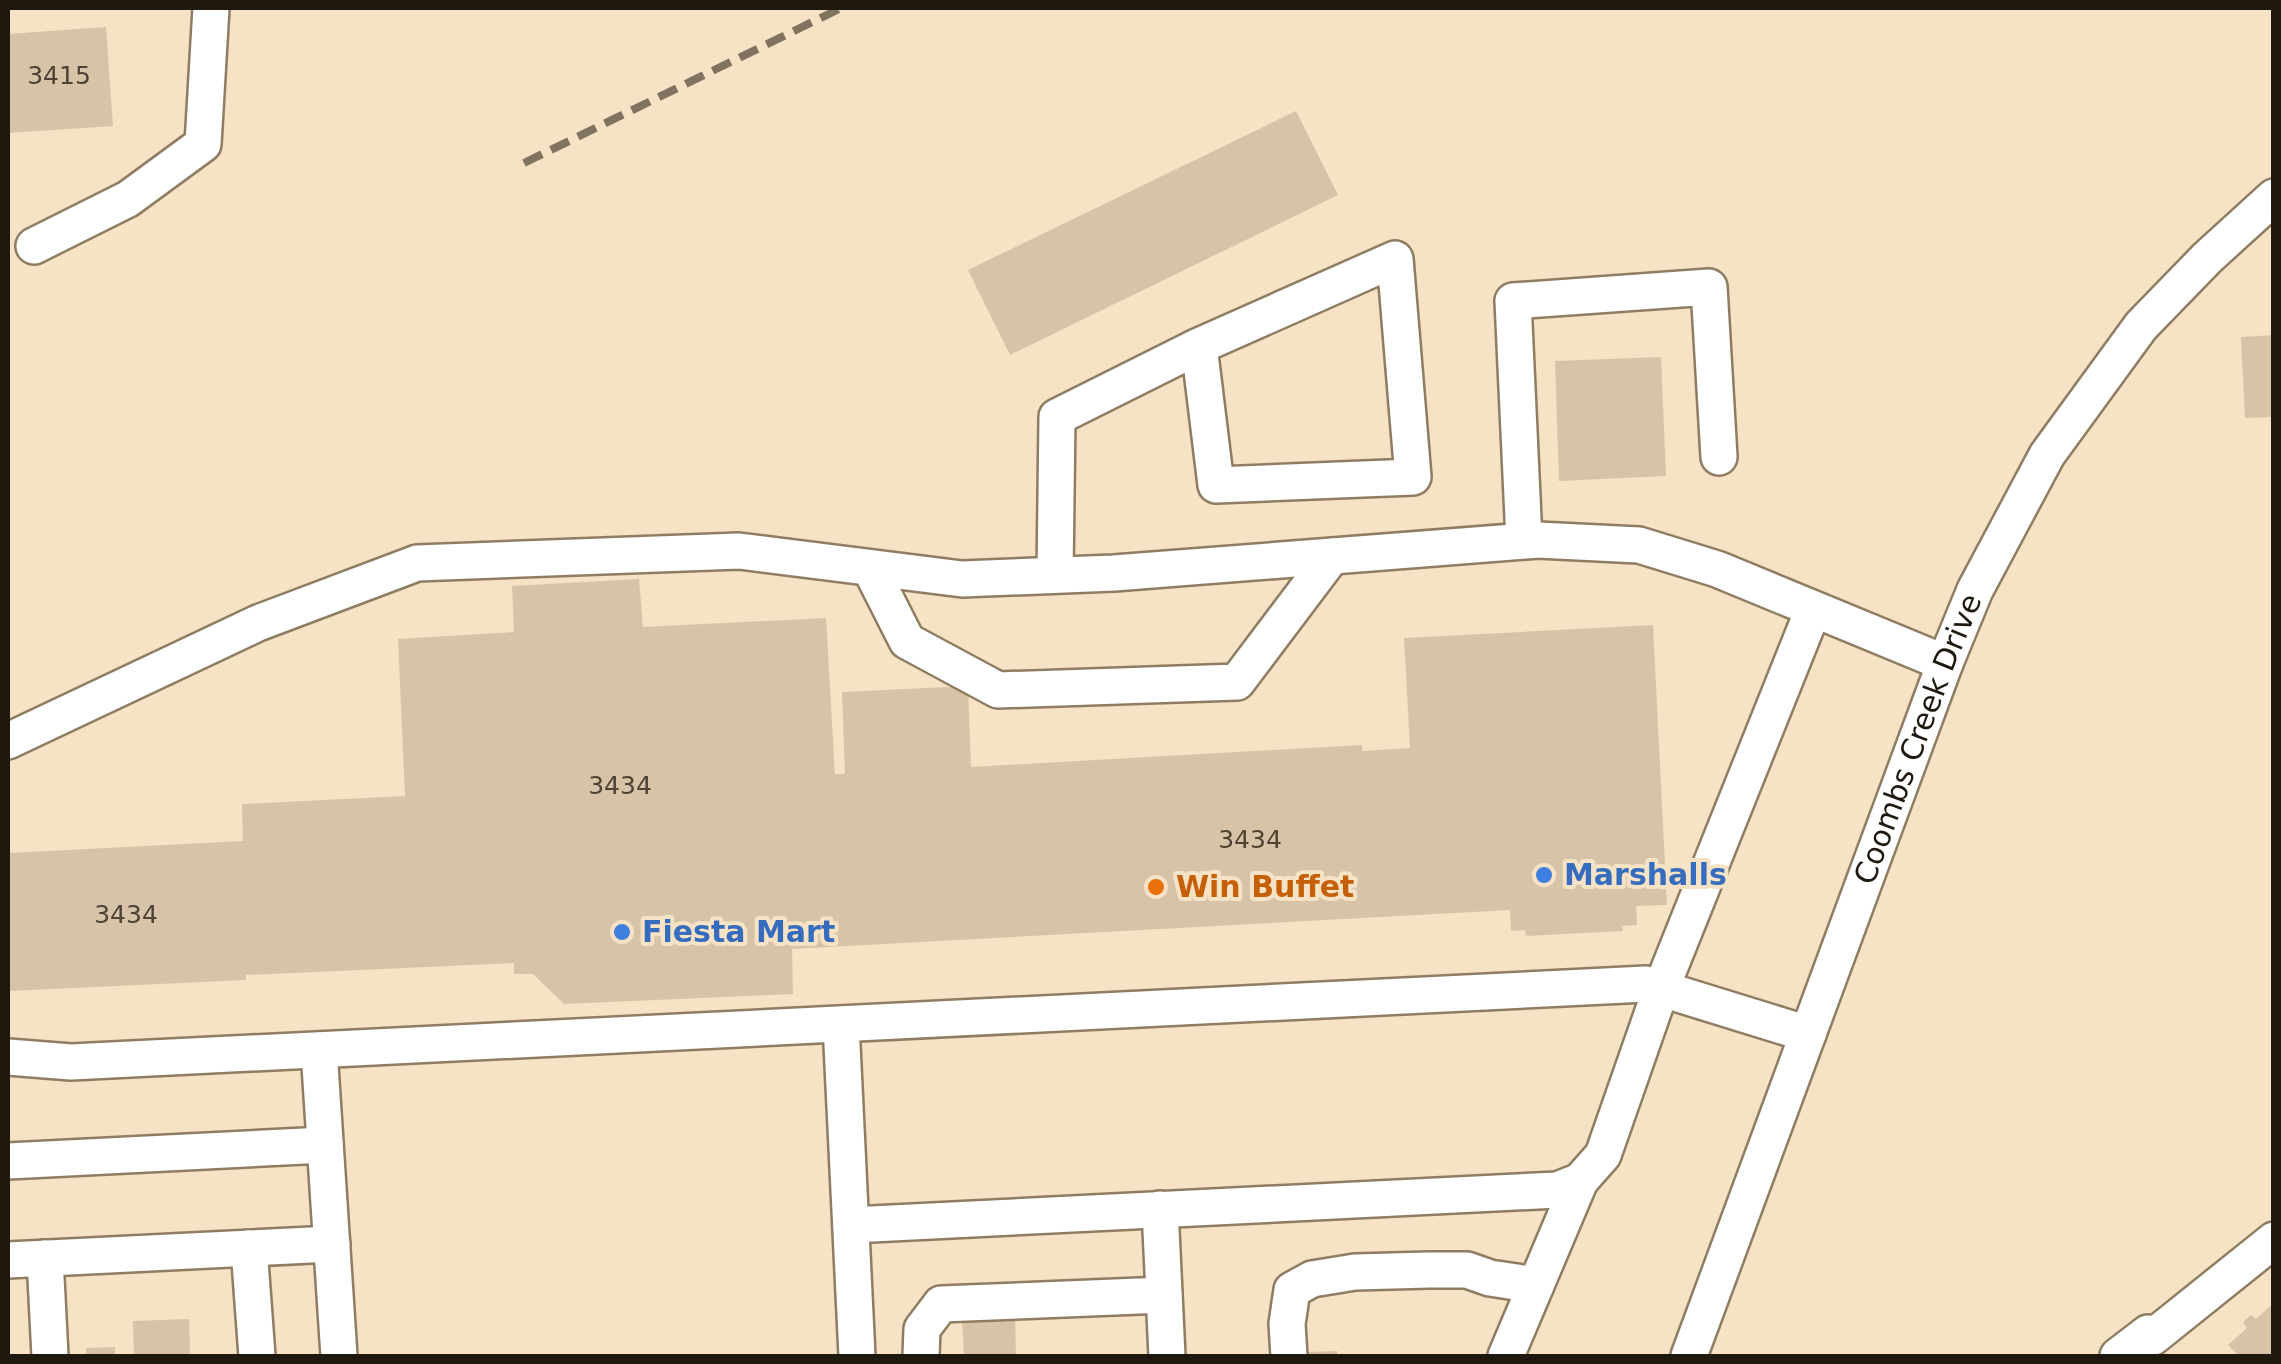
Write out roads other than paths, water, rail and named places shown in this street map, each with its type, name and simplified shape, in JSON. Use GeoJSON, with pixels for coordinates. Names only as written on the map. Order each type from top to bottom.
{"type":"FeatureCollection","features":[{"type":"Feature","properties":{"kind":"street"},"geometry":{"type":"LineString","coordinates":[[34,246],[128,199],[203,144],[211,8]]}},
{"type":"Feature","properties":{"kind":"street","name":"Coombs Creek Drive"},"geometry":{"type":"LineString","coordinates":[[1690,1356],[1975,590],[2048,455],[2142,326],[2207,258],[2274,197]]}},
{"type":"Feature","properties":{"kind":"street"},"geometry":{"type":"LineString","coordinates":[[1055,575],[1057,417],[1199,346],[1395,258],[1413,477],[1216,485],[1199,346]]}},
{"type":"Feature","properties":{"kind":"street"},"geometry":{"type":"LineString","coordinates":[[1524,540],[1513,300],[1709,287],[1718,457]]}},
{"type":"Feature","properties":{"kind":"street"},"geometry":{"type":"LineString","coordinates":[[8,742],[258,623],[416,563],[739,552],[962,579],[1524,540],[1639,545],[1717,570],[1945,664]]}},
{"type":"Feature","properties":{"kind":"street"},"geometry":{"type":"LineString","coordinates":[[870,568],[907,641],[998,690],[1237,682],[1332,556]]}},
{"type":"Feature","properties":{"kind":"street"},"geometry":{"type":"LineString","coordinates":[[1506,1356],[1580,1181],[1603,1156],[1662,988],[1813,610]]}},
{"type":"Feature","properties":{"kind":"street"},"geometry":{"type":"LineString","coordinates":[[8,1057],[71,1062],[1646,984],[1808,1034]]}},
{"type":"Feature","properties":{"kind":"street"},"geometry":{"type":"LineString","coordinates":[[842,1024],[857,1356]]}},
{"type":"Feature","properties":{"kind":"street"},"geometry":{"type":"LineString","coordinates":[[319,1050],[339,1356]]}},
{"type":"Feature","properties":{"kind":"street"},"geometry":{"type":"LineString","coordinates":[[8,1161],[326,1145]]}},
{"type":"Feature","properties":{"kind":"street"},"geometry":{"type":"LineString","coordinates":[[851,1225],[1558,1190],[1580,1181]]}},
{"type":"Feature","properties":{"kind":"street"},"geometry":{"type":"LineString","coordinates":[[1160,1210],[1168,1356]]}},
{"type":"Feature","properties":{"kind":"street"},"geometry":{"type":"LineString","coordinates":[[2118,1356],[2148,1334],[2161,1347],[2274,1240]]}},
{"type":"Feature","properties":{"kind":"street"},"geometry":{"type":"LineString","coordinates":[[8,1260],[332,1244]]}},
{"type":"Feature","properties":{"kind":"street"},"geometry":{"type":"LineString","coordinates":[[249,1248],[257,1356]]}},
{"type":"Feature","properties":{"kind":"street"},"geometry":{"type":"LineString","coordinates":[[45,1258],[50,1356]]}},
{"type":"Feature","properties":{"kind":"street"},"geometry":{"type":"LineString","coordinates":[[1289,1356],[1292,1290],[1312,1279],[1356,1272],[1467,1270],[1536,1285]]}},
{"type":"Feature","properties":{"kind":"street"},"geometry":{"type":"LineString","coordinates":[[921,1356],[922,1329],[941,1304],[1164,1295]]}},
{"type":"Feature","properties":{"kind":"railway"},"geometry":{"type":"LineString","coordinates":[[524,163],[841,8]]}},
{"type":"Feature","properties":{"kind":"place","name":"Marshalls"},"geometry":{"type":"Point","coordinates":[1544,875]}},
{"type":"Feature","properties":{"kind":"place","name":"Win Buffet"},"geometry":{"type":"Point","coordinates":[1156,887]}},
{"type":"Feature","properties":{"kind":"place","name":"Fiesta Mart"},"geometry":{"type":"Point","coordinates":[622,932]}}]}
